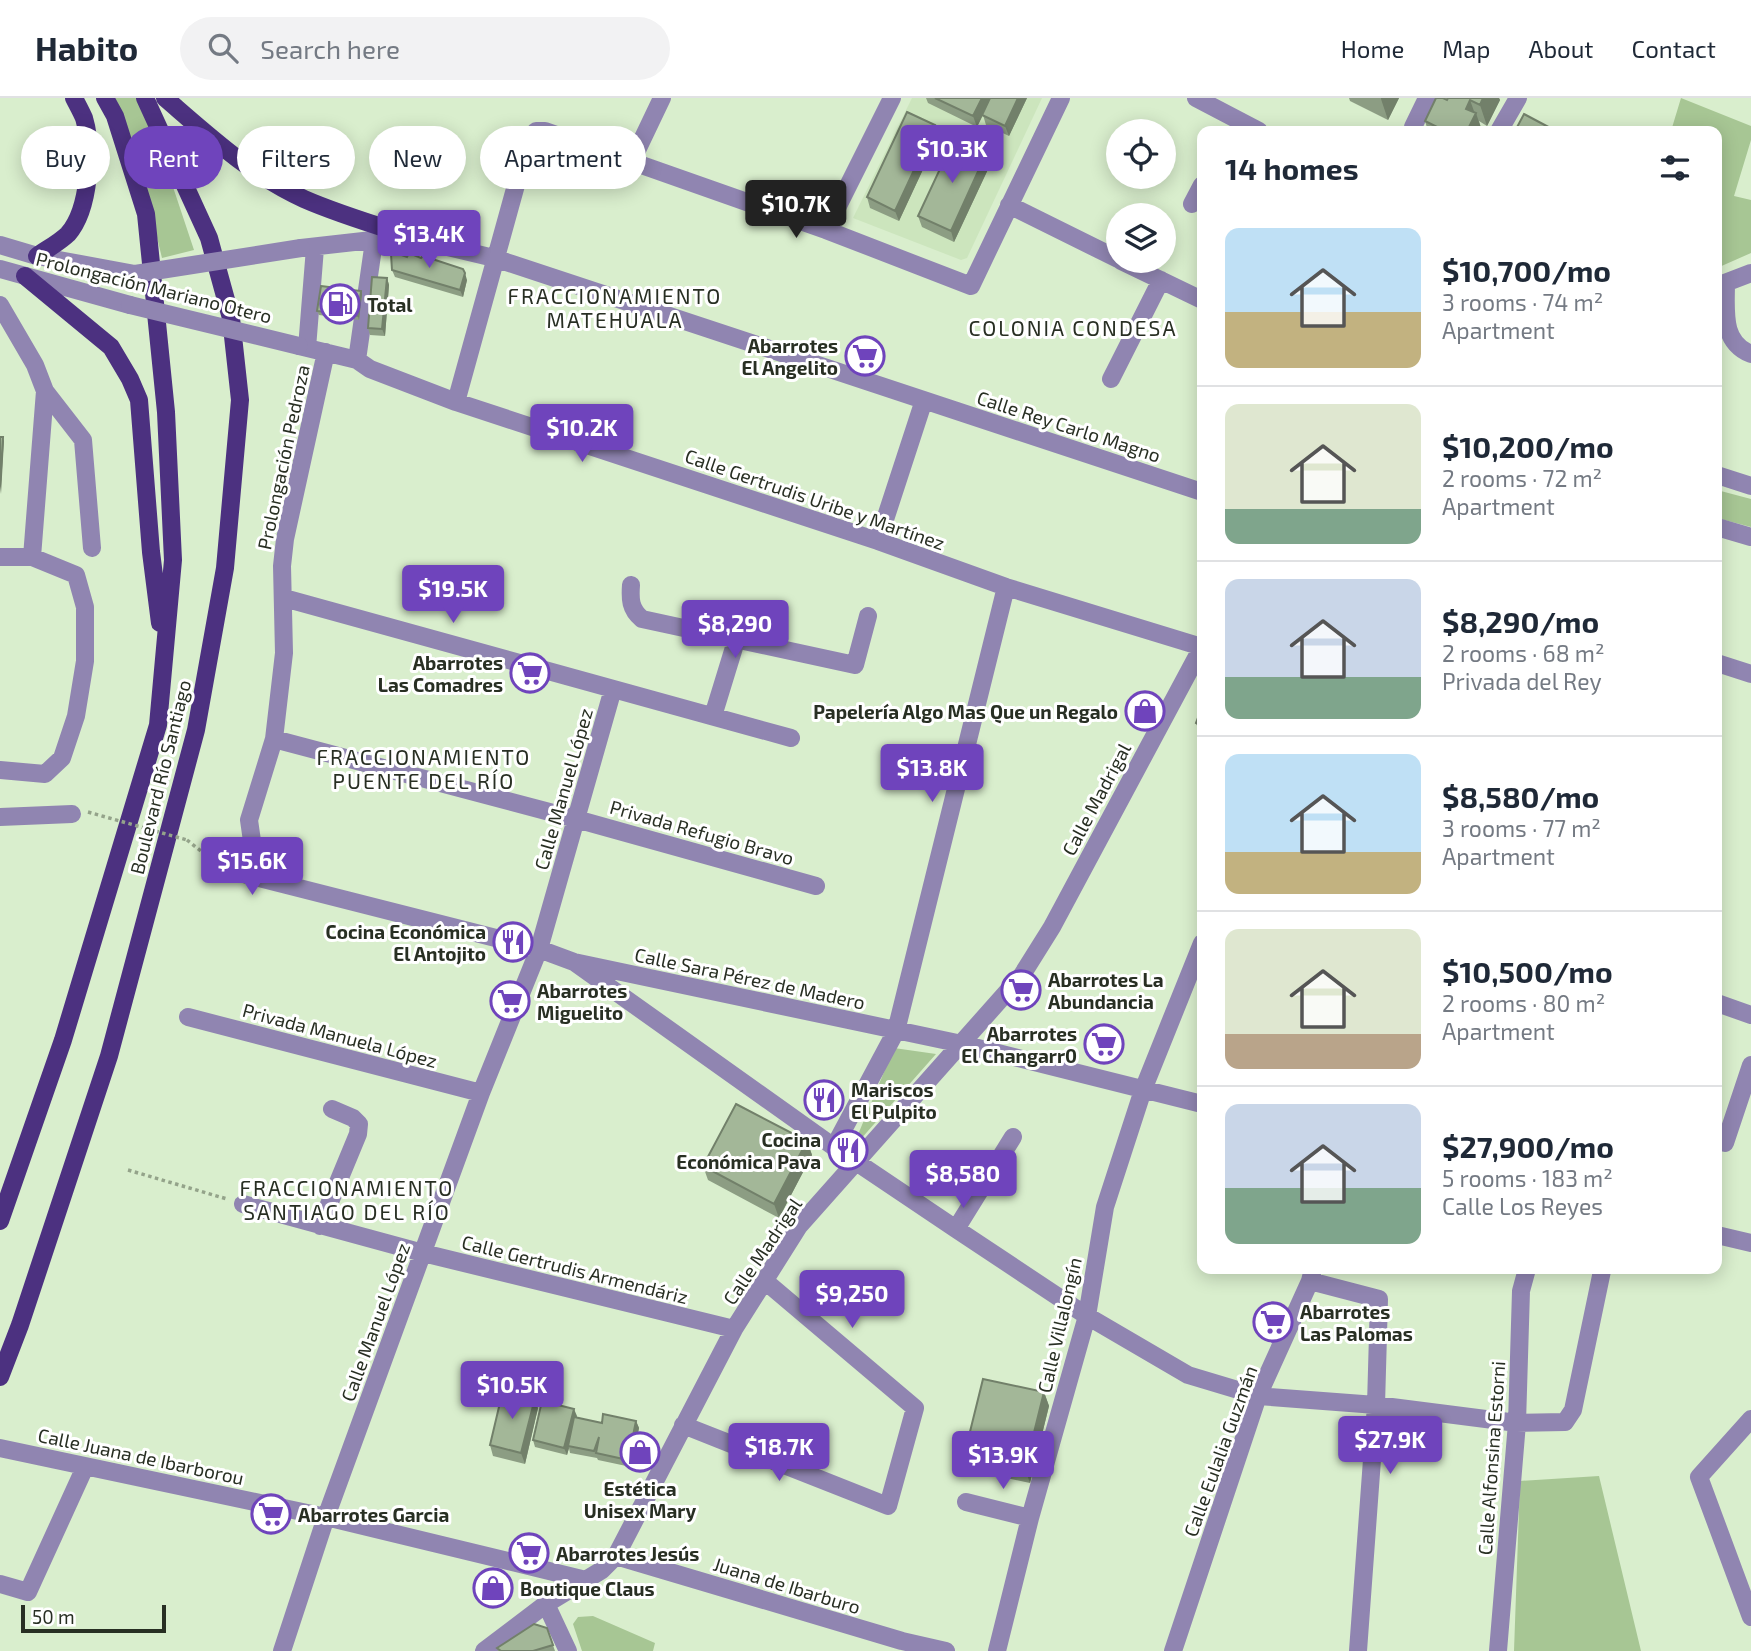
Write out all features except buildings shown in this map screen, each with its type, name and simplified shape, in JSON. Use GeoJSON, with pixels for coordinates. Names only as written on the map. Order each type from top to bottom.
{"type":"FeatureCollection","features":[{"type":"Feature","properties":{"kind":"main road"},"geometry":{"type":"LineString","coordinates":[[37,256],[69,233],[83,205],[88,170],[88,138],[83,117],[74,98]]}},
{"type":"Feature","properties":{"kind":"main road","name":"Boulevard Río Santiago"},"geometry":{"type":"LineString","coordinates":[[0,1221],[63,1040],[158,725],[173,560],[166,412],[146,214],[116,117],[105,98]]}},
{"type":"Feature","properties":{"kind":"main road","name":"Boulevard Río Santiago"},"geometry":{"type":"LineString","coordinates":[[0,1377],[25,1312],[109,1056],[196,730],[225,568],[240,400],[231,318],[209,238],[145,98]]}},
{"type":"Feature","properties":{"kind":"main road"},"geometry":{"type":"LineString","coordinates":[[165,98],[226,152],[265,178],[304,199],[432,243]]}},
{"type":"Feature","properties":{"kind":"main road"},"geometry":{"type":"LineString","coordinates":[[25,276],[111,347],[131,379],[139,400],[151,552],[164,658]]}},
{"type":"Feature","properties":{"kind":"street"},"geometry":{"type":"LineString","coordinates":[[646,132],[662,98]]}},
{"type":"Feature","properties":{"kind":"street"},"geometry":{"type":"LineString","coordinates":[[826,230],[892,98]]}},
{"type":"Feature","properties":{"kind":"street"},"geometry":{"type":"LineString","coordinates":[[646,168],[826,230],[971,286],[1061,98]]}},
{"type":"Feature","properties":{"kind":"street"},"geometry":{"type":"LineString","coordinates":[[1196,98],[1233,125]]}},
{"type":"Feature","properties":{"kind":"street"},"geometry":{"type":"LineString","coordinates":[[1413,126],[1427,98]]}},
{"type":"Feature","properties":{"kind":"street"},"geometry":{"type":"LineString","coordinates":[[1502,126],[1518,98]]}},
{"type":"Feature","properties":{"kind":"street"},"geometry":{"type":"LineString","coordinates":[[456,402],[514,189]]}},
{"type":"Feature","properties":{"kind":"street"},"geometry":{"type":"LineString","coordinates":[[1192,204],[1197,194]]}},
{"type":"Feature","properties":{"kind":"street"},"geometry":{"type":"LineString","coordinates":[[1009,205],[1106,253]]}},
{"type":"Feature","properties":{"kind":"street","name":"Calle Rey Carlo Magno"},"geometry":{"type":"LineString","coordinates":[[135,274],[390,238],[432,243],[494,258],[1197,490]]}},
{"type":"Feature","properties":{"kind":"street"},"geometry":{"type":"LineString","coordinates":[[357,360],[374,241]]}},
{"type":"Feature","properties":{"kind":"street","name":"Prolongación Mariano Otero"},"geometry":{"type":"LineString","coordinates":[[0,245],[37,256],[135,274]]}},
{"type":"Feature","properties":{"kind":"street"},"geometry":{"type":"LineString","coordinates":[[303,346],[308,248]]}},
{"type":"Feature","properties":{"kind":"street","name":"Prolongación Mariano Otero"},"geometry":{"type":"LineString","coordinates":[[0,269],[131,305],[303,346]]}},
{"type":"Feature","properties":{"kind":"street"},"geometry":{"type":"LineString","coordinates":[[1147,273],[1197,298]]}},
{"type":"Feature","properties":{"kind":"street"},"geometry":{"type":"LineString","coordinates":[[1722,285],[1751,273]]}},
{"type":"Feature","properties":{"kind":"street"},"geometry":{"type":"LineString","coordinates":[[1111,379],[1161,280]]}},
{"type":"Feature","properties":{"kind":"street"},"geometry":{"type":"LineString","coordinates":[[1722,293],[1726,327],[1734,343],[1751,354]]}},
{"type":"Feature","properties":{"kind":"street"},"geometry":{"type":"LineString","coordinates":[[0,305],[35,365],[45,391],[83,440],[92,548]]}},
{"type":"Feature","properties":{"kind":"street","name":"Calle Gertrudis Uribe y Martínez"},"geometry":{"type":"LineString","coordinates":[[303,346],[357,360],[370,369],[456,402],[878,541],[1006,587],[1197,645]]}},
{"type":"Feature","properties":{"kind":"street","name":"Prolongación Pedroza"},"geometry":{"type":"LineString","coordinates":[[291,887],[261,859],[252,841],[249,820],[274,739],[284,653],[282,566],[285,539],[326,352]]}},
{"type":"Feature","properties":{"kind":"street"},"geometry":{"type":"LineString","coordinates":[[32,557],[45,391]]}},
{"type":"Feature","properties":{"kind":"street"},"geometry":{"type":"LineString","coordinates":[[878,541],[923,400]]}},
{"type":"Feature","properties":{"kind":"street"},"geometry":{"type":"LineString","coordinates":[[1722,477],[1751,486]]}},
{"type":"Feature","properties":{"kind":"street"},"geometry":{"type":"LineString","coordinates":[[1722,528],[1751,537]]}},
{"type":"Feature","properties":{"kind":"street"},"geometry":{"type":"LineString","coordinates":[[0,557],[32,557],[76,575],[85,607],[85,661],[76,716],[62,758],[46,774],[0,770]]}},
{"type":"Feature","properties":{"kind":"street"},"geometry":{"type":"LineString","coordinates":[[631,585],[630,600],[634,613],[642,619],[855,666],[868,615]]}},
{"type":"Feature","properties":{"kind":"street"},"geometry":{"type":"LineString","coordinates":[[834,1147],[896,1031],[1006,587]]}},
{"type":"Feature","properties":{"kind":"street"},"geometry":{"type":"LineString","coordinates":[[284,598],[791,738]]}},
{"type":"Feature","properties":{"kind":"street"},"geometry":{"type":"LineString","coordinates":[[713,716],[736,641]]}},
{"type":"Feature","properties":{"kind":"street","name":"Calle Madrigal"},"geometry":{"type":"LineString","coordinates":[[484,1651],[547,1605],[602,1570],[616,1556],[734,1329],[799,1226],[1021,975],[1052,927],[1197,656]]}},
{"type":"Feature","properties":{"kind":"street"},"geometry":{"type":"LineString","coordinates":[[1722,665],[1751,674]]}},
{"type":"Feature","properties":{"kind":"street","name":"Calle Manuel López"},"geometry":{"type":"LineString","coordinates":[[282,1651],[326,1517],[481,1093],[539,949],[612,689]]}},
{"type":"Feature","properties":{"kind":"street","name":"Privada Refugio Bravo"},"geometry":{"type":"LineString","coordinates":[[274,739],[816,886]]}},
{"type":"Feature","properties":{"kind":"street"},"geometry":{"type":"LineString","coordinates":[[0,817],[80,813]]}},
{"type":"Feature","properties":{"kind":"street","name":"Calle Sara Pérez de Madero"},"geometry":{"type":"LineString","coordinates":[[224,869],[539,949],[574,962],[962,1044],[1197,1103]]}},
{"type":"Feature","properties":{"kind":"street","name":"Calle Villalongín"},"geometry":{"type":"LineString","coordinates":[[997,1651],[1030,1518],[1087,1316],[1105,1207],[1143,1090],[1197,955]]}},
{"type":"Feature","properties":{"kind":"street"},"geometry":{"type":"LineString","coordinates":[[574,962],[834,1147],[1087,1316],[1188,1375],[1258,1396],[1376,1405],[1517,1423],[1565,1422],[1573,1410],[1601,1274]]}},
{"type":"Feature","properties":{"kind":"street"},"geometry":{"type":"LineString","coordinates":[[1722,1005],[1751,1015]]}},
{"type":"Feature","properties":{"kind":"street","name":"Privada Manuela López"},"geometry":{"type":"LineString","coordinates":[[188,1017],[481,1093]]}},
{"type":"Feature","properties":{"kind":"street"},"geometry":{"type":"LineString","coordinates":[[1725,1143],[1751,1065]]}},
{"type":"Feature","properties":{"kind":"street"},"geometry":{"type":"LineString","coordinates":[[320,1226],[358,1134],[359,1124],[353,1118],[332,1109]]}},
{"type":"Feature","properties":{"kind":"street"},"geometry":{"type":"LineString","coordinates":[[956,1229],[1013,1137]]}},
{"type":"Feature","properties":{"kind":"street","name":"Calle Gertrudis Armendáriz"},"geometry":{"type":"LineString","coordinates":[[243,1204],[423,1253],[734,1329]]}},
{"type":"Feature","properties":{"kind":"street"},"geometry":{"type":"LineString","coordinates":[[1722,1236],[1751,1243]]}},
{"type":"Feature","properties":{"kind":"street","name":"Calle Alfonsina Estorni"},"geometry":{"type":"LineString","coordinates":[[1498,1651],[1517,1423],[1521,1291],[1526,1274]]}},
{"type":"Feature","properties":{"kind":"street"},"geometry":{"type":"LineString","coordinates":[[1312,1275],[1379,1299],[1376,1405],[1358,1651]]}},
{"type":"Feature","properties":{"kind":"street","name":"Calle Eulalia Guzmán"},"geometry":{"type":"LineString","coordinates":[[1173,1651],[1258,1396],[1312,1275]]}},
{"type":"Feature","properties":{"kind":"street"},"geometry":{"type":"LineString","coordinates":[[683,1425],[888,1506],[915,1408],[765,1281]]}},
{"type":"Feature","properties":{"kind":"street"},"geometry":{"type":"LineString","coordinates":[[1751,1419],[1699,1477],[1751,1616]]}},
{"type":"Feature","properties":{"kind":"street","name":"Calle Juana de Ibarborou"},"geometry":{"type":"LineString","coordinates":[[7,1449],[326,1517],[586,1580]]}},
{"type":"Feature","properties":{"kind":"street"},"geometry":{"type":"LineString","coordinates":[[0,1584],[27,1592],[85,1467]]}},
{"type":"Feature","properties":{"kind":"street"},"geometry":{"type":"LineString","coordinates":[[966,1502],[1030,1518]]}},
{"type":"Feature","properties":{"kind":"street","name":"Juana de Ibarburo"},"geometry":{"type":"LineString","coordinates":[[616,1556],[902,1641],[946,1651]]}},
{"type":"Feature","properties":{"kind":"street"},"geometry":{"type":"LineString","coordinates":[[547,1605],[568,1651]]}},
{"type":"Feature","properties":{"kind":"path"},"geometry":{"type":"LineString","coordinates":[[80,813],[187,840],[224,869]]}},
{"type":"Feature","properties":{"kind":"path"},"geometry":{"type":"LineString","coordinates":[[128,1170],[243,1204]]}},
{"type":"Feature","properties":{"kind":"shaded area"},"geometry":{"type":"Polygon","coordinates":[[[111,98],[136,98],[149,126],[124,126],[124,129],[111,98]]]}},
{"type":"Feature","properties":{"kind":"shaded area"},"geometry":{"type":"Polygon","coordinates":[[[912,98],[1042,98],[967,258],[961,260],[853,218],[912,98]]]}},
{"type":"Feature","properties":{"kind":"shaded area"},"geometry":{"type":"Polygon","coordinates":[[[1681,98],[1751,126],[1751,140],[1734,196],[1751,200],[1751,253],[1722,266],[1722,126],[1673,126],[1681,98]]]}},
{"type":"Feature","properties":{"kind":"shaded area"},"geometry":{"type":"Polygon","coordinates":[[[145,189],[174,189],[194,250],[162,258],[145,189]]]}},
{"type":"Feature","properties":{"kind":"shaded area"},"geometry":{"type":"Polygon","coordinates":[[[1722,491],[1751,499],[1751,527],[1722,519],[1722,491]]]}},
{"type":"Feature","properties":{"kind":"shaded area"},"geometry":{"type":"Polygon","coordinates":[[[894,1048],[936,1054],[852,1149],[894,1048]]]}},
{"type":"Feature","properties":{"kind":"shaded area"},"geometry":{"type":"Polygon","coordinates":[[[1599,1476],[1641,1651],[1514,1651],[1520,1481],[1599,1476]]]}},
{"type":"Feature","properties":{"kind":"shaded area"},"geometry":{"type":"Polygon","coordinates":[[[593,1616],[655,1643],[653,1651],[582,1651],[573,1624],[578,1617],[593,1616]]]}},
{"type":"Feature","properties":{"kind":"place","name":"Total"},"geometry":{"type":"Point","coordinates":[340,304]}},
{"type":"Feature","properties":{"kind":"place","name":"Abarrotes El Angelito"},"geometry":{"type":"Point","coordinates":[865,356]}},
{"type":"Feature","properties":{"kind":"place","name":"Abarrotes Las Comadres"},"geometry":{"type":"Point","coordinates":[530,673]}},
{"type":"Feature","properties":{"kind":"place","name":"Papelería Algo Mas Que un Regalo"},"geometry":{"type":"Point","coordinates":[1145,711]}},
{"type":"Feature","properties":{"kind":"place","name":"Cocina Económica El Antojito"},"geometry":{"type":"Point","coordinates":[513,942]}},
{"type":"Feature","properties":{"kind":"place","name":"Abarrotes La Abundancia"},"geometry":{"type":"Point","coordinates":[1021,990]}},
{"type":"Feature","properties":{"kind":"place","name":"Abarrotes Miguelito"},"geometry":{"type":"Point","coordinates":[510,1001]}},
{"type":"Feature","properties":{"kind":"place","name":"Abarrotes El Changarr0"},"geometry":{"type":"Point","coordinates":[1104,1044]}},
{"type":"Feature","properties":{"kind":"place","name":"Mariscos El Pulpito"},"geometry":{"type":"Point","coordinates":[824,1100]}},
{"type":"Feature","properties":{"kind":"place","name":"Cocina Económica Pava"},"geometry":{"type":"Point","coordinates":[848,1150]}},
{"type":"Feature","properties":{"kind":"place","name":"Abarrotes Las Palomas"},"geometry":{"type":"Point","coordinates":[1273,1322]}},
{"type":"Feature","properties":{"kind":"place","name":"Estética Unisex Mary"},"geometry":{"type":"Point","coordinates":[640,1452]}},
{"type":"Feature","properties":{"kind":"place","name":"Abarrotes Garcia"},"geometry":{"type":"Point","coordinates":[271,1514]}},
{"type":"Feature","properties":{"kind":"place","name":"Abarrotes Jesús"},"geometry":{"type":"Point","coordinates":[529,1553]}},
{"type":"Feature","properties":{"kind":"place","name":"Boutique Claus"},"geometry":{"type":"Point","coordinates":[493,1588]}},
{"type":"Feature","properties":{"kind":"district","name":"FRACCIONAMIENTO MATEHUALA"},"geometry":{"type":"Point","coordinates":[615,307]}},
{"type":"Feature","properties":{"kind":"district","name":"COLONIA CONDESA"},"geometry":{"type":"Point","coordinates":[1073,327]}},
{"type":"Feature","properties":{"kind":"district","name":"FRACCIONAMIENTO PUENTE DEL RÍO"},"geometry":{"type":"Point","coordinates":[424,768]}},
{"type":"Feature","properties":{"kind":"district","name":"FRACCIONAMIENTO SANTIAGO DEL RÍO"},"geometry":{"type":"Point","coordinates":[347,1199]}}]}
